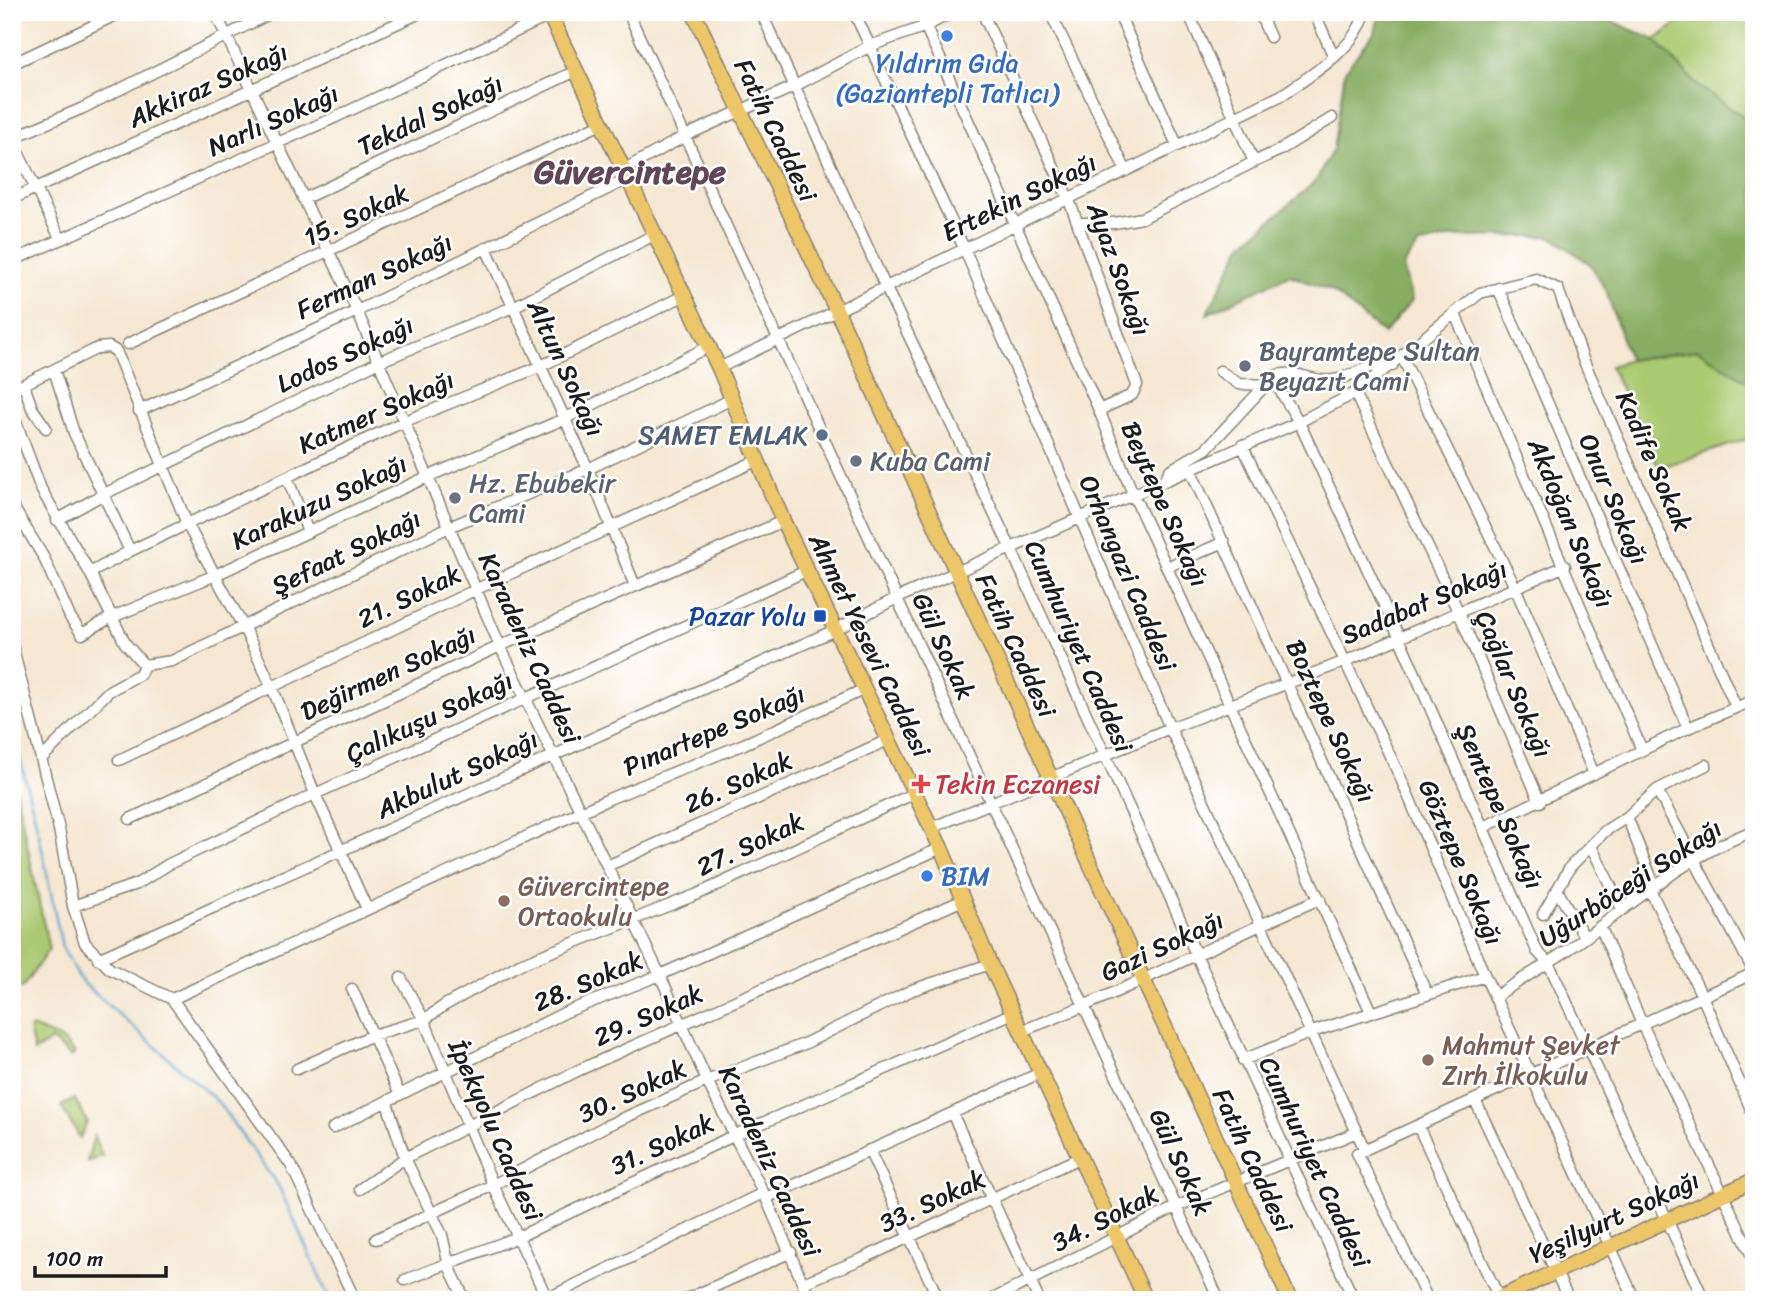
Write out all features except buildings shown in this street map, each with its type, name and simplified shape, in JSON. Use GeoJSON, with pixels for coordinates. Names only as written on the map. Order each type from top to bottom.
{"type":"FeatureCollection","features":[{"type":"Feature","properties":{"kind":"main road","name":"Fatih Caddesi"},"geometry":{"type":"LineString","coordinates":[[693,12],[837,311],[1290,1300]]}},
{"type":"Feature","properties":{"kind":"main road","name":"Ahmet Yesevi Caddesi"},"geometry":{"type":"LineString","coordinates":[[548,14],[719,368],[783,521],[941,848],[990,964],[1146,1300]]}},
{"type":"Feature","properties":{"kind":"main road","name":"Yeşilyurt Sokağı"},"geometry":{"type":"LineString","coordinates":[[1498,1299],[1754,1180]]}},
{"type":"Feature","properties":{"kind":"street"},"geometry":{"type":"LineString","coordinates":[[12,64],[122,12]]}},
{"type":"Feature","properties":{"kind":"street","name":"Karadeniz Caddesi"},"geometry":{"type":"LineString","coordinates":[[215,12],[357,311],[500,646],[630,919],[660,975],[707,1081],[764,1195],[810,1300]]}},
{"type":"Feature","properties":{"kind":"street"},"geometry":{"type":"LineString","coordinates":[[60,239],[12,139],[83,107],[273,12]]}},
{"type":"Feature","properties":{"kind":"street","name":"Akkiraz Sokağı"},"geometry":{"type":"LineString","coordinates":[[12,199],[422,12]]}},
{"type":"Feature","properties":{"kind":"street","name":"Gül Sokak"},"geometry":{"type":"LineString","coordinates":[[628,12],[687,135],[1219,1300]]}},
{"type":"Feature","properties":{"kind":"street","name":"Cumhuriyet Caddesi"},"geometry":{"type":"LineString","coordinates":[[761,12],[886,288],[1010,547],[1194,956],[1354,1300]]}},
{"type":"Feature","properties":{"kind":"street","name":"Orhangazi Caddesi"},"geometry":{"type":"LineString","coordinates":[[854,12],[964,248],[1170,728],[1263,923],[1357,1132],[1361,1152],[1428,1300]]}},
{"type":"Feature","properties":{"kind":"street","name":"Beytepe Sokağı"},"geometry":{"type":"LineString","coordinates":[[919,12],[1099,410],[1133,494],[1371,1012]]}},
{"type":"Feature","properties":{"kind":"street","name":"Ferman Sokağı"},"geometry":{"type":"LineString","coordinates":[[139,411],[357,311],[486,248],[625,175],[687,135],[793,87],[870,46],[926,26],[953,12]]}},
{"type":"Feature","properties":{"kind":"street","name":"Ayaz Sokağı"},"geometry":{"type":"LineString","coordinates":[[982,12],[1069,200],[1137,385],[1132,394],[1099,410]]}},
{"type":"Feature","properties":{"kind":"street"},"geometry":{"type":"LineString","coordinates":[[1050,12],[1126,171]]}},
{"type":"Feature","properties":{"kind":"street"},"geometry":{"type":"LineString","coordinates":[[1118,12],[1177,145]]}},
{"type":"Feature","properties":{"kind":"street"},"geometry":{"type":"LineString","coordinates":[[1188,12],[1254,162]]}},
{"type":"Feature","properties":{"kind":"street"},"geometry":{"type":"LineString","coordinates":[[1259,12],[1270,37]]}},
{"type":"Feature","properties":{"kind":"street"},"geometry":{"type":"LineString","coordinates":[[1314,12],[1334,57]]}},
{"type":"Feature","properties":{"kind":"street"},"geometry":{"type":"LineString","coordinates":[[1321,28],[1325,12]]}},
{"type":"Feature","properties":{"kind":"street","name":"Ertekin Sokağı"},"geometry":{"type":"LineString","coordinates":[[719,368],[1282,95],[1334,57],[1362,23],[1365,12]]}},
{"type":"Feature","properties":{"kind":"street","name":"Narlı Sokağı"},"geometry":{"type":"LineString","coordinates":[[12,261],[276,144],[548,14]]}},
{"type":"Feature","properties":{"kind":"street","name":"Tekdal Sokağı"},"geometry":{"type":"LineString","coordinates":[[303,199],[576,71]]}},
{"type":"Feature","properties":{"kind":"street"},"geometry":{"type":"LineString","coordinates":[[1077,223],[1114,223],[1142,218],[1254,162],[1332,118]]}},
{"type":"Feature","properties":{"kind":"street","name":"15. Sokak"},"geometry":{"type":"LineString","coordinates":[[128,344],[601,124]]}},
{"type":"Feature","properties":{"kind":"street","name":"Lodos Sokağı"},"geometry":{"type":"LineString","coordinates":[[57,520],[102,495],[378,362],[513,307],[654,235]]}},
{"type":"Feature","properties":{"kind":"street","name":"Altun Sokağı"},"geometry":{"type":"LineString","coordinates":[[486,248],[588,469],[635,586]]}},
{"type":"Feature","properties":{"kind":"street","name":"Kadife Sokak"},"geometry":{"type":"LineString","coordinates":[[1190,469],[1299,422],[1355,393],[1480,293],[1536,279],[1558,289],[1583,359],[1736,707]]}},
{"type":"Feature","properties":{"kind":"street","name":"Onur Sokağı"},"geometry":{"type":"LineString","coordinates":[[1498,288],[1688,728]]}},
{"type":"Feature","properties":{"kind":"street","name":"Katmer Sokağı"},"geometry":{"type":"LineString","coordinates":[[90,573],[130,551],[188,526],[403,422],[539,367],[683,296]]}},
{"type":"Feature","properties":{"kind":"street","name":"Akdoğan Sokağı"},"geometry":{"type":"LineString","coordinates":[[1455,314],[1642,750]]}},
{"type":"Feature","properties":{"kind":"street"},"geometry":{"type":"LineString","coordinates":[[12,390],[97,348],[110,347],[116,351],[188,526],[244,628],[272,687],[293,743],[367,909]]}},
{"type":"Feature","properties":{"kind":"street","name":"Karakuzu Sokağı"},"geometry":{"type":"LineString","coordinates":[[12,505],[44,558],[70,617],[82,634],[110,618],[214,576],[427,477],[564,419],[708,347]]}},
{"type":"Feature","properties":{"kind":"street"},"geometry":{"type":"LineString","coordinates":[[1402,357],[1515,587],[1594,774]]}},
{"type":"Feature","properties":{"kind":"street"},"geometry":{"type":"LineString","coordinates":[[1163,481],[1170,470],[1206,449],[1264,385],[1283,373],[1326,381],[1375,366],[1392,366]]}},
{"type":"Feature","properties":{"kind":"street"},"geometry":{"type":"LineString","coordinates":[[54,370],[74,433],[130,551]]}},
{"type":"Feature","properties":{"kind":"street","name":"Şentepe Sokağı"},"geometry":{"type":"LineString","coordinates":[[1220,371],[1239,384],[1273,385],[1284,392],[1399,636],[1537,951],[1549,964],[1704,1300]]}},
{"type":"Feature","properties":{"kind":"street"},"geometry":{"type":"LineString","coordinates":[[24,385],[33,408],[46,428]]}},
{"type":"Feature","properties":{"kind":"street","name":"Çağlar Sokağı"},"geometry":{"type":"LineString","coordinates":[[1355,393],[1459,613],[1540,802]]}},
{"type":"Feature","properties":{"kind":"street","name":"Şefaat Sokağı"},"geometry":{"type":"LineString","coordinates":[[42,758],[109,691],[140,674],[144,665],[172,661],[449,527],[588,469],[732,399]]}},
{"type":"Feature","properties":{"kind":"street"},"geometry":{"type":"LineString","coordinates":[[12,411],[41,489],[57,520],[90,573],[110,618],[136,658],[144,665]]}},
{"type":"Feature","properties":{"kind":"street","name":"Göztepe Sokağı"},"geometry":{"type":"LineString","coordinates":[[1242,445],[1346,661],[1485,976],[1634,1300]]}},
{"type":"Feature","properties":{"kind":"street","name":"21. Sokak"},"geometry":{"type":"LineString","coordinates":[[119,760],[477,589],[758,460]]}},
{"type":"Feature","properties":{"kind":"street","name":"Akbulut Sokağı"},"geometry":{"type":"LineString","coordinates":[[98,959],[341,853],[835,630],[897,598],[1190,469]]}},
{"type":"Feature","properties":{"kind":"street","name":"Boztepe Sokağı"},"geometry":{"type":"LineString","coordinates":[[1190,469],[1289,683],[1427,994]]}},
{"type":"Feature","properties":{"kind":"street"},"geometry":{"type":"LineString","coordinates":[[287,477],[307,532]]}},
{"type":"Feature","properties":{"kind":"street","name":"Değirmen Sokağı"},"geometry":{"type":"LineString","coordinates":[[130,819],[500,646],[783,521]]}},
{"type":"Feature","properties":{"kind":"street"},"geometry":{"type":"LineString","coordinates":[[1167,567],[1223,542]]}},
{"type":"Feature","properties":{"kind":"street","name":"Sadabat Sokağı"},"geometry":{"type":"LineString","coordinates":[[931,828],[991,800],[1346,661],[1565,566]]}},
{"type":"Feature","properties":{"kind":"street","name":"Çalıkuşu Sokağı"},"geometry":{"type":"LineString","coordinates":[[73,906],[137,884],[169,864],[315,794],[807,571]]}},
{"type":"Feature","properties":{"kind":"street"},"geometry":{"type":"LineString","coordinates":[[12,645],[59,829],[73,906],[85,943],[110,969],[173,999],[291,1165],[355,1300]]}},
{"type":"Feature","properties":{"kind":"street","name":"Pınartepe Sokağı"},"geometry":{"type":"LineString","coordinates":[[173,999],[367,909],[864,689]]}},
{"type":"Feature","properties":{"kind":"street"},"geometry":{"type":"LineString","coordinates":[[1484,827],[1688,728],[1754,700]]}},
{"type":"Feature","properties":{"kind":"street","name":"26. Sokak"},"geometry":{"type":"LineString","coordinates":[[607,866],[888,740]]}},
{"type":"Feature","properties":{"kind":"street"},"geometry":{"type":"LineString","coordinates":[[1542,914],[1570,867],[1605,831],[1627,817],[1657,790],[1706,765]]}},
{"type":"Feature","properties":{"kind":"street"},"geometry":{"type":"LineString","coordinates":[[1361,1152],[1754,972],[1657,790]]}},
{"type":"Feature","properties":{"kind":"street","name":"27. Sokak"},"geometry":{"type":"LineString","coordinates":[[297,1069],[373,1035],[424,1020],[445,1005],[520,964],[698,894],[915,793]]}},
{"type":"Feature","properties":{"kind":"street"},"geometry":{"type":"LineString","coordinates":[[1627,817],[1653,888],[1754,1116]]}},
{"type":"Feature","properties":{"kind":"street","name":"Uğurböceği Sokağı"},"geometry":{"type":"LineString","coordinates":[[1496,996],[1549,964],[1622,909],[1695,860],[1753,834]]}},
{"type":"Feature","properties":{"kind":"street"},"geometry":{"type":"LineString","coordinates":[[1591,846],[1622,909]]}},
{"type":"Feature","properties":{"kind":"street","name":"28. Sokak"},"geometry":{"type":"LineString","coordinates":[[333,1128],[566,1012],[660,975],[941,848]]}},
{"type":"Feature","properties":{"kind":"street"},"geometry":{"type":"LineString","coordinates":[[1557,890],[1585,938]]}},
{"type":"Feature","properties":{"kind":"street","name":"Gazi Sokağı"},"geometry":{"type":"LineString","coordinates":[[1021,1031],[1143,982],[1263,923],[1320,899]]}},
{"type":"Feature","properties":{"kind":"street","name":"29. Sokak"},"geometry":{"type":"LineString","coordinates":[[360,1189],[405,1158],[469,1128],[579,1070],[963,900]]}},
{"type":"Feature","properties":{"kind":"street"},"geometry":{"type":"LineString","coordinates":[[1600,926],[1642,1024],[1754,1260]]}},
{"type":"Feature","properties":{"kind":"street","name":"30. Sokak"},"geometry":{"type":"LineString","coordinates":[[376,1239],[493,1185],[606,1126],[707,1081],[804,1044],[912,990],[990,964]]}},
{"type":"Feature","properties":{"kind":"street"},"geometry":{"type":"LineString","coordinates":[[1243,1060],[1312,1032],[1485,976]]}},
{"type":"Feature","properties":{"kind":"street","name":"İpekyolu Caddesi"},"geometry":{"type":"LineString","coordinates":[[401,978],[424,1020],[493,1185],[546,1299]]}},
{"type":"Feature","properties":{"kind":"street"},"geometry":{"type":"LineString","coordinates":[[352,989],[399,1093]]}},
{"type":"Feature","properties":{"kind":"street","name":"31. Sokak"},"geometry":{"type":"LineString","coordinates":[[405,1280],[449,1266],[518,1237],[733,1136],[1013,1013]]}},
{"type":"Feature","properties":{"kind":"street"},"geometry":{"type":"LineString","coordinates":[[546,1299],[764,1195],[1040,1073]]}},
{"type":"Feature","properties":{"kind":"street"},"geometry":{"type":"LineString","coordinates":[[1475,1100],[1569,1300]]}},
{"type":"Feature","properties":{"kind":"street"},"geometry":{"type":"LineString","coordinates":[[387,1102],[405,1158],[442,1235],[449,1266],[465,1300]]}},
{"type":"Feature","properties":{"kind":"street"},"geometry":{"type":"LineString","coordinates":[[952,1113],[1039,1300]]}},
{"type":"Feature","properties":{"kind":"street"},"geometry":{"type":"LineString","coordinates":[[1418,1126],[1498,1299]]}},
{"type":"Feature","properties":{"kind":"street","name":"34. Sokak"},"geometry":{"type":"LineString","coordinates":[[991,1300],[1176,1207],[1357,1132]]}},
{"type":"Feature","properties":{"kind":"street"},"geometry":{"type":"LineString","coordinates":[[869,1150],[939,1300]]}},
{"type":"Feature","properties":{"kind":"street","name":"33. Sokak"},"geometry":{"type":"LineString","coordinates":[[803,1283],[862,1259],[908,1235],[1079,1158]]}},
{"type":"Feature","properties":{"kind":"street"},"geometry":{"type":"LineString","coordinates":[[685,1300],[790,1252]]}},
{"type":"Feature","properties":{"kind":"green space"},"geometry":{"type":"Polygon","coordinates":[[[1381,12],[1548,12],[1612,21],[1655,40],[1698,86],[1754,124],[1754,386],[1698,350],[1629,360],[1606,290],[1590,264],[1550,236],[1452,237],[1419,245],[1403,266],[1412,300],[1384,334],[1332,291],[1289,275],[1207,314],[1242,245],[1315,182],[1333,149],[1345,71],[1374,33],[1381,12]]]}},
{"type":"Feature","properties":{"kind":"green space"},"geometry":{"type":"Polygon","coordinates":[[[1693,12],[1754,12],[1754,124],[1698,86],[1655,40],[1693,12]]]}},
{"type":"Feature","properties":{"kind":"green space"},"geometry":{"type":"Polygon","coordinates":[[[1698,350],[1754,386],[1754,437],[1659,468],[1610,366],[1629,360],[1698,350]]]}},
{"type":"Feature","properties":{"kind":"green space"},"geometry":{"type":"Polygon","coordinates":[[[12,773],[49,949],[23,987],[12,989],[12,773]]]}},
{"type":"Feature","properties":{"kind":"green space"},"geometry":{"type":"Polygon","coordinates":[[[33,1027],[62,1040],[75,1053],[71,1057],[52,1040],[34,1052],[29,1029],[33,1027]]]}},
{"type":"Feature","properties":{"kind":"green space"},"geometry":{"type":"Polygon","coordinates":[[[75,1099],[87,1122],[80,1138],[61,1106],[75,1099]]]}},
{"type":"Feature","properties":{"kind":"green space"},"geometry":{"type":"Polygon","coordinates":[[[94,1136],[102,1156],[87,1162],[94,1136]]]}},
{"type":"Feature","properties":{"kind":"waterway"},"geometry":{"type":"LineString","coordinates":[[12,727],[38,830],[62,947],[81,981],[217,1101],[279,1187],[330,1300]]}},
{"type":"Feature","properties":{"kind":"place","name":"Yıldırım Gıda (Gaziantepli Tatlıcı)"},"geometry":{"type":"Point","coordinates":[947,36]}},
{"type":"Feature","properties":{"kind":"place","name":"Bayramtepe Sultan Beyazıt Cami"},"geometry":{"type":"Point","coordinates":[1245,366]}},
{"type":"Feature","properties":{"kind":"place","name":"SAMET EMLAK"},"geometry":{"type":"Point","coordinates":[822,435]}},
{"type":"Feature","properties":{"kind":"place","name":"Kuba Cami"},"geometry":{"type":"Point","coordinates":[856,461]}},
{"type":"Feature","properties":{"kind":"place","name":"Hz. Ebubekir Cami"},"geometry":{"type":"Point","coordinates":[455,498]}},
{"type":"Feature","properties":{"kind":"place","name":"Pazar Yolu"},"geometry":{"type":"Point","coordinates":[820,616]}},
{"type":"Feature","properties":{"kind":"place","name":"Tekin Eczanesi"},"geometry":{"type":"Point","coordinates":[921,784]}},
{"type":"Feature","properties":{"kind":"place","name":"BIM"},"geometry":{"type":"Point","coordinates":[927,876]}},
{"type":"Feature","properties":{"kind":"place","name":"Güvercintepe Ortaokulu"},"geometry":{"type":"Point","coordinates":[504,901]}},
{"type":"Feature","properties":{"kind":"place","name":"Mahmut Şevket Zırh İlkokulu"},"geometry":{"type":"Point","coordinates":[1428,1060]}},
{"type":"Feature","properties":{"kind":"district","name":"Güvercintepe"},"geometry":{"type":"Point","coordinates":[630,172]}}]}
